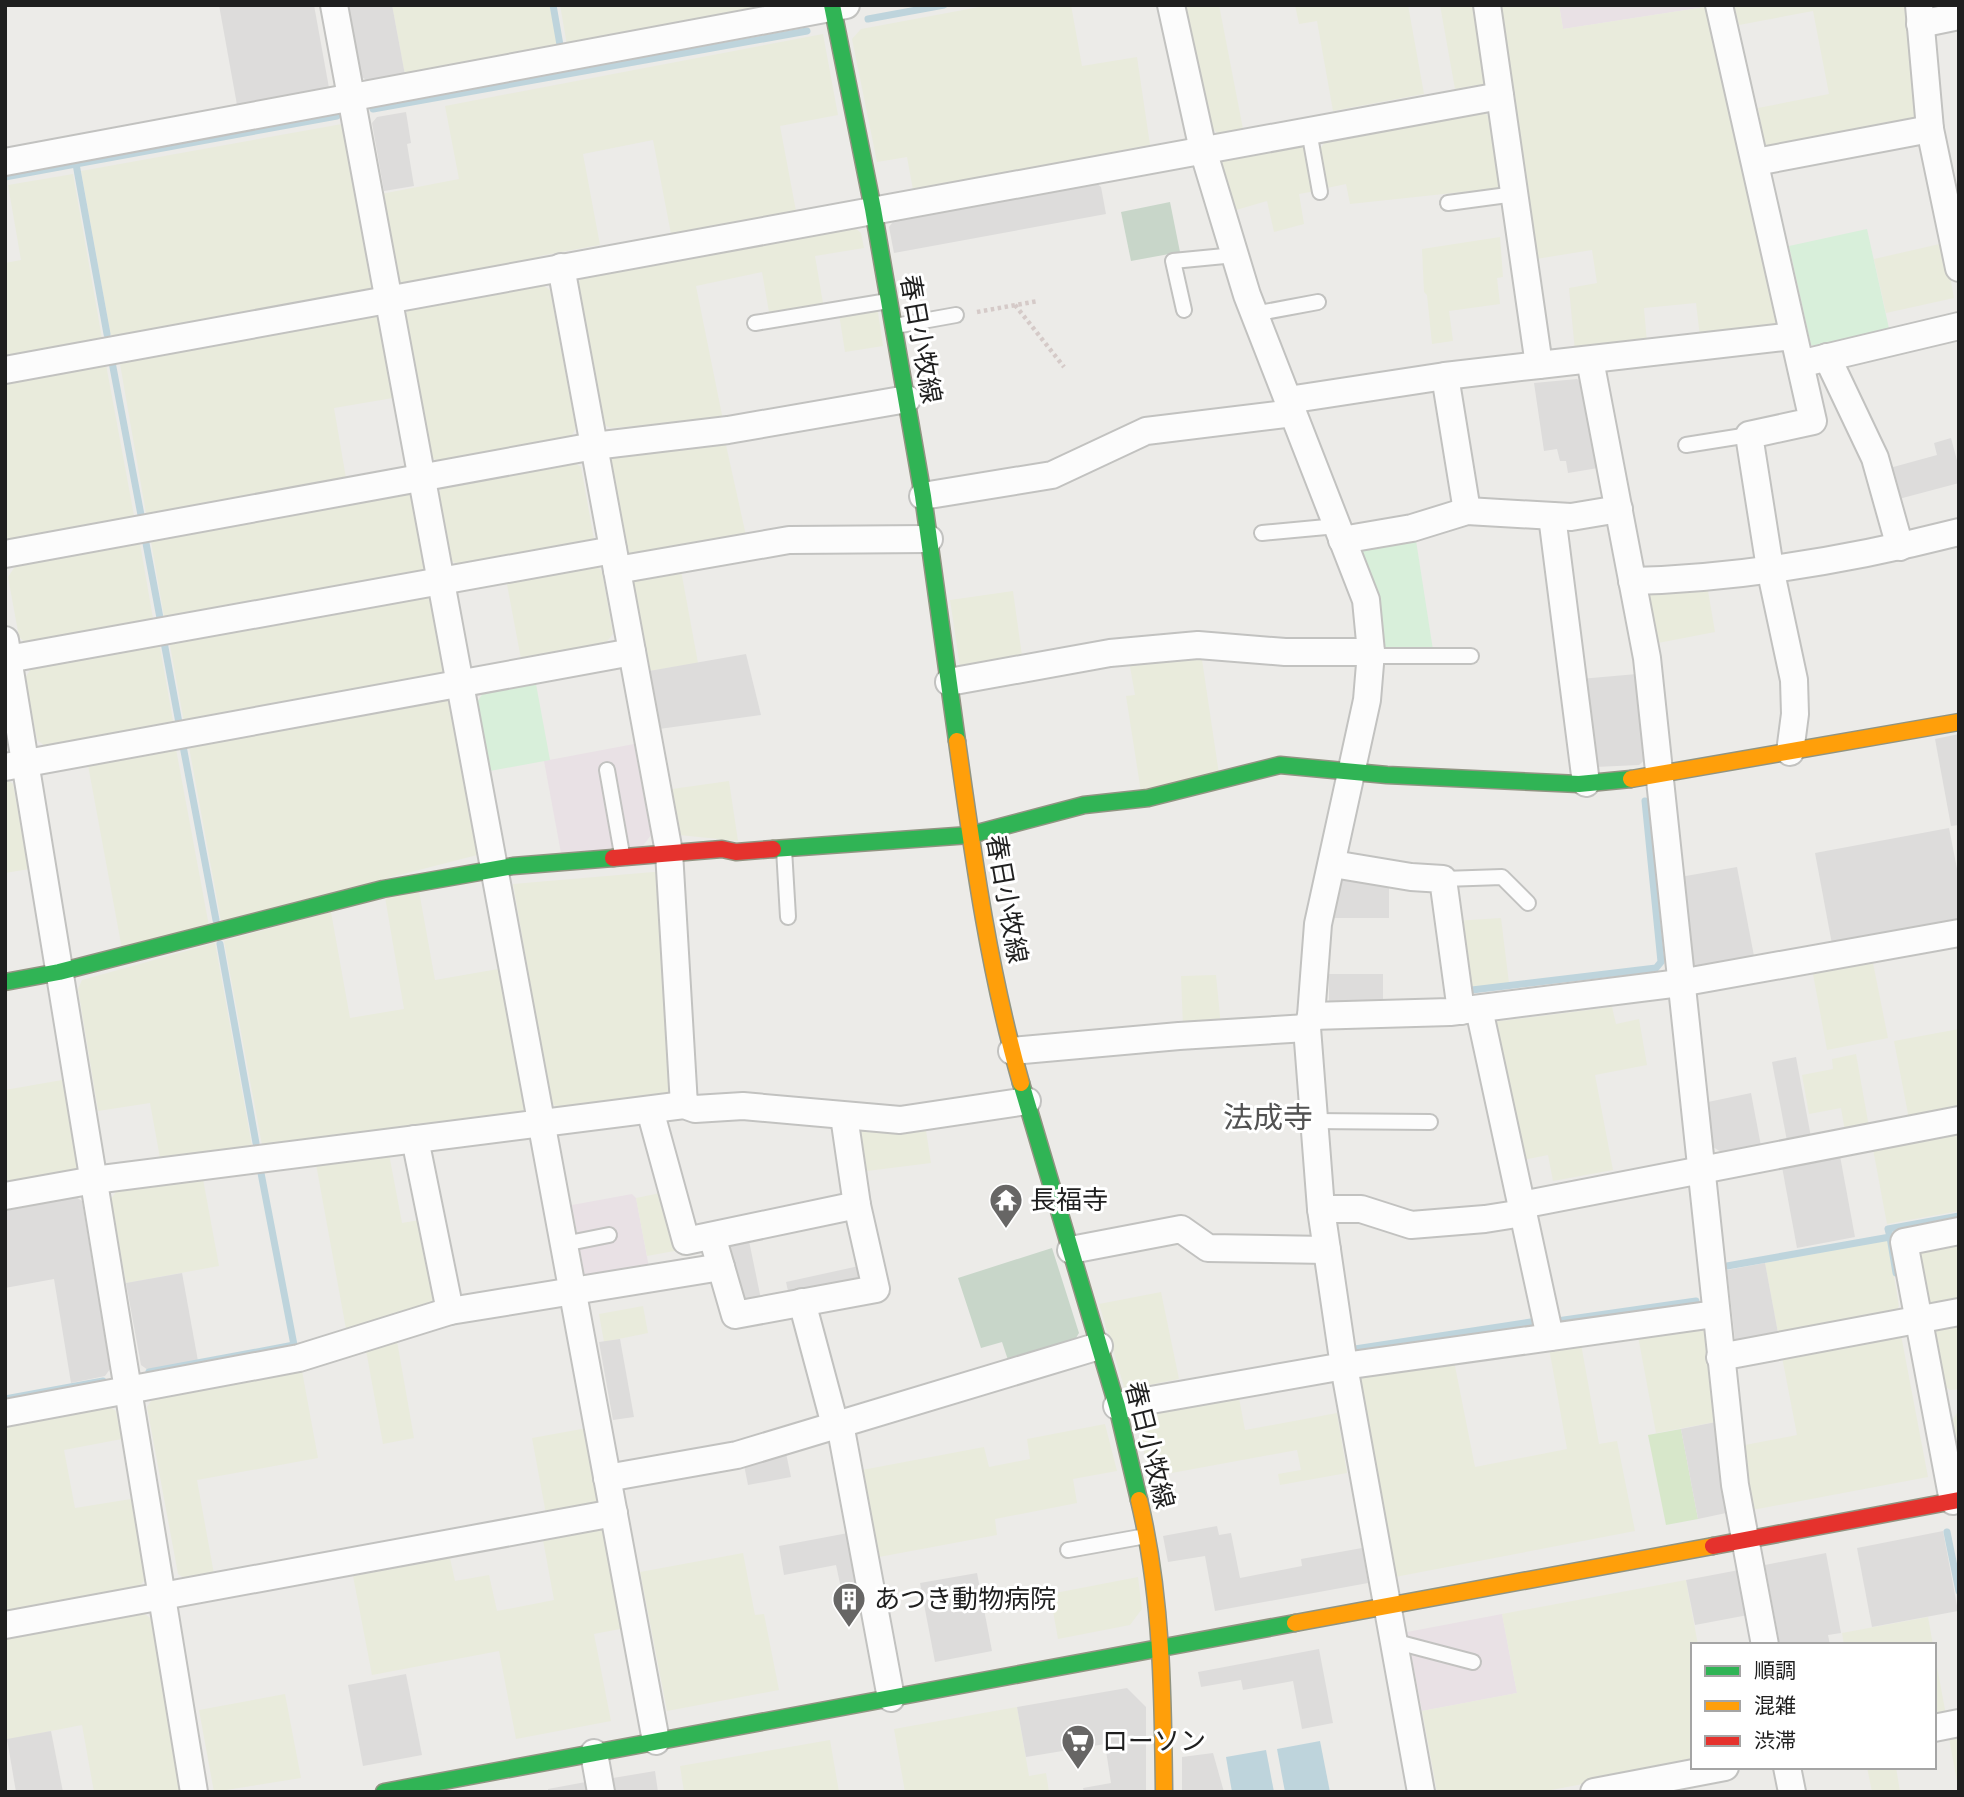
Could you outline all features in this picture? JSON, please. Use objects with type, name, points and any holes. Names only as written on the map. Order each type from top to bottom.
[{"type":"street","points":[[334,5],[656,1741]]},
{"type":"street","points":[[1171,5],[1203,150],[1234,255],[1254,314],[1366,600],[1371,654],[1367,700],[1318,924],[1309,1022],[1312,1121],[1321,1209],[1344,1366],[1422,1792]]},
{"type":"street","points":[[1487,5],[1539,365]]},
{"type":"street","points":[[1719,5],[1813,421],[1748,435],[1770,568],[1794,680],[1795,714],[1790,752]]},
{"type":"street","points":[[5,163],[837,6]]},
{"type":"street","name":"春日小牧線","points":[[837,6],[907,398],[970,835],[1005,1027],[1117,1406],[1146,1536],[1163,1702],[1164,1792]]},
{"type":"street","points":[[1959,16],[1919,14],[1930,130],[1948,160],[1959,268]]},
{"type":"street","points":[[5,370],[1500,96]]},
{"type":"street","points":[[1756,162],[1930,130]]},
{"type":"street","points":[[561,267],[669,852],[684,1105]]},
{"type":"street","points":[[1800,364],[1959,326]]},
{"type":"street","points":[[923,496],[1052,475],[1146,431],[1291,407],[1445,376],[1793,336]]},
{"type":"street","points":[[1827,357],[1875,458],[1900,547]]},
{"type":"street","points":[[1590,360],[1647,658],[1735,1485],[1765,1643]]},
{"type":"street","points":[[1445,376],[1468,511]]},
{"type":"street","points":[[5,554],[594,446],[728,430],[907,398]]},
{"type":"street","points":[[1339,533],[1412,528],[1468,511],[1571,517],[1619,509]]},
{"type":"street","points":[[1552,516],[1586,783]]},
{"type":"street","points":[[1632,580],[1700,579],[1900,547],[1959,532]]},
{"type":"street","points":[[194,1792],[59,972],[16,765],[7,650],[442,580],[789,540],[929,539]]},
{"type":"street","points":[[949,682],[1110,653],[1198,645],[1285,652],[1371,654]]},
{"type":"street","points":[[16,765],[632,652]]},
{"type":"street","points":[[5,982],[59,972],[383,889],[496,869],[669,852],[784,849],[970,835],[1084,804],[1148,798],[1280,765],[1520,782],[1586,783],[1660,776],[1959,722]]},
{"type":"street","points":[[1333,863],[1411,877],[1443,879],[1470,1010],[1522,1209],[1550,1337]]},
{"type":"street","points":[[1012,1051],[1309,1022],[1470,1010],[1680,983],[1959,933]]},
{"type":"street","points":[[5,1196],[94,1180],[684,1105],[695,1109],[743,1106],[901,1120],[1027,1101]]},
{"type":"street","points":[[650,1110],[685,1241],[858,1205]]},
{"type":"street","points":[[712,1236],[735,1315],[876,1289],[858,1205],[844,1116]]},
{"type":"street","points":[[1321,1209],[1361,1209],[1411,1225],[1485,1219],[1702,1170],[1959,1119]]},
{"type":"street","points":[[415,1139],[450,1311]]},
{"type":"street","points":[[1071,1251],[1181,1229],[1208,1248],[1327,1250]]},
{"type":"street","points":[[384,1792],[1956,1500],[1947,1402],[1919,1319],[1904,1242],[1959,1231]]},
{"type":"street","points":[[5,1413],[299,1358],[450,1311],[722,1267]]},
{"type":"street","points":[[802,1302],[837,1424],[891,1698]]},
{"type":"street","points":[[1720,1357],[1959,1312]]},
{"type":"street","points":[[1117,1406],[1344,1366],[1715,1314]]},
{"type":"street","points":[[607,1478],[737,1455],[1099,1346]]},
{"type":"street","points":[[5,1625],[614,1513]]},
{"type":"street","points":[[1936,1728],[1959,1723]]},
{"type":"street","points":[[594,1753],[601,1792]]},
{"type":"street","points":[[1594,1792],[1715,1769]]},
{"type":"street","points":[[1787,1769],[1792,1792]]},
{"type":"lane","points":[[1309,131],[1320,192]]},
{"type":"lane","points":[[1448,202],[1515,194]]},
{"type":"lane","points":[[1184,310],[1173,261],[1234,255]]},
{"type":"lane","points":[[755,323],[889,300]]},
{"type":"lane","points":[[1254,314],[1318,302]]},
{"type":"lane","points":[[894,326],[956,315]]},
{"type":"lane","points":[[1686,445],[1748,435]]},
{"type":"lane","points":[[1262,533],[1339,533]]},
{"type":"lane","points":[[1371,654],[1471,656]]},
{"type":"lane","points":[[607,770],[622,856]]},
{"type":"lane","points":[[784,849],[788,917]]},
{"type":"lane","points":[[1443,879],[1502,877],[1528,903]]},
{"type":"lane","points":[[1312,1121],[1430,1122]]},
{"type":"lane","points":[[564,1244],[609,1236]]},
{"type":"lane","points":[[1068,1550],[1146,1536]]},
{"type":"lane","points":[[1393,1641],[1472,1662]]},
{"type":"path","points":[[977,312],[1038,301]]},
{"type":"path","points":[[1015,305],[1064,367]]},
{"type":"shaded area","points":[[219,5],[314,5],[329,88],[237,105]]},
{"type":"shaded area","points":[[347,5],[392,5],[405,75],[368,81],[360,76]]},
{"type":"shaded area","points":[[392,5],[550,5],[558,47],[405,75]]},
{"type":"shaded area","points":[[560,5],[781,5],[567,45]]},
{"type":"shaded area","points":[[990,5],[1071,5],[1082,66],[1137,57],[1150,145],[913,190],[907,157],[877,162],[852,39],[861,29]]},
{"type":"shaded area","points":[[1184,5],[1219,5],[1243,129],[1217,133],[1212,128]]},
{"type":"shaded area","points":[[1295,5],[1408,5],[1424,94],[1333,111],[1317,21],[1299,24]]},
{"type":"shaded area","points":[[1440,5],[1478,5],[1489,78],[1484,84],[1455,89]]},
{"type":"shaded area","points":[[1497,5],[1559,5],[1563,29],[1705,7],[1779,323],[1775,329],[1700,337],[1696,303],[1644,308],[1647,343],[1575,351],[1569,288],[1597,283],[1592,250],[1536,259]]},
{"type":"shaded area","points":[[1559,5],[1705,5],[1705,7],[1563,29]]},
{"type":"shaded area","points":[[1734,5],[1908,5],[1918,118],[1913,125],[1775,150],[1765,144],[1758,108],[1829,94],[1813,11],[1739,25]]},
{"type":"shaded area","points":[[823,34],[838,115],[780,126],[796,211],[671,234],[653,140],[583,154],[600,245],[540,256],[541,260],[407,285],[397,281],[381,194],[459,179],[445,106]]},
{"type":"shaded area","points":[[406,112],[411,143],[407,144],[414,186],[384,191],[372,123],[377,117]]},
{"type":"shaded area","points":[[1484,113],[1492,118],[1503,185],[1500,188],[1350,204],[1346,184],[1327,188],[1320,149],[1327,139]]},
{"type":"shaded area","points":[[342,124],[346,128],[375,285],[365,297],[112,342],[81,171]]},
{"type":"shaded area","points":[[1302,144],[1308,149],[1316,191],[1299,194],[1304,224],[1274,232],[1267,201],[1236,210],[1222,163],[1226,157]]},
{"type":"shaded area","points":[[73,174],[103,344],[5,361],[5,263],[21,260],[8,185]]},
{"type":"shaded area","points":[[1095,182],[1101,187],[1106,214],[894,253],[889,227],[895,219]]},
{"type":"shaded area","points":[[854,227],[861,233],[864,248],[815,256],[823,303],[769,312],[762,272],[696,286],[723,420],[610,428],[603,424],[577,285],[581,278]]},
{"type":"shaded area","points":[[1500,237],[1503,277],[1497,278],[1500,304],[1449,311],[1453,341],[1432,344],[1427,295],[1424,292],[1422,249]]},
{"type":"shaded area","points":[[1944,243],[1954,298],[1886,313],[1874,259]]},
{"type":"shaded area","points":[[537,281],[550,290],[576,428],[567,444],[444,466],[431,457],[405,315],[413,303]]},
{"type":"shaded area","points":[[870,309],[878,312],[883,346],[845,352],[839,314]]},
{"type":"shaded area","points":[[373,314],[379,318],[393,398],[334,408],[347,484],[147,519],[119,358]]},
{"type":"shaded area","points":[[105,359],[135,521],[10,541],[5,537],[5,378]]},
{"type":"shaded area","points":[[1577,379],[1583,384],[1598,468],[1568,473],[1566,461],[1560,461],[1557,449],[1544,451],[1534,383]]},
{"type":"shaded area","points":[[724,436],[747,540],[627,555],[610,463],[614,456]]},
{"type":"shaded area","points":[[1951,438],[1959,468],[1959,483],[1895,500],[1886,469],[1937,455],[1934,443]]},
{"type":"shaded area","points":[[569,459],[581,467],[594,539],[589,546],[464,569],[452,561],[439,492],[448,481]]},
{"type":"shaded area","points":[[406,490],[415,496],[428,569],[423,575],[165,622],[150,536]]},
{"type":"shaded area","points":[[139,538],[154,624],[26,643],[19,637],[8,577],[16,565]]},
{"type":"shaded area","points":[[593,563],[602,571],[613,634],[605,644],[521,659],[506,579]]},
{"type":"shaded area","points":[[680,565],[698,663],[649,671],[632,581]]},
{"type":"shaded area","points":[[1707,585],[1715,632],[1658,643],[1645,591]]},
{"type":"shaded area","points":[[1013,591],[1023,663],[960,667],[950,600]]},
{"type":"shaded area","points":[[426,593],[432,597],[445,669],[440,675],[184,722],[169,640]]},
{"type":"shaded area","points":[[159,642],[174,726],[45,746],[37,740],[25,678],[31,669],[50,665],[50,662]]},
{"type":"shaded area","points":[[1201,653],[1219,774],[1141,792],[1126,696],[1135,695],[1128,655]]},
{"type":"shaded area","points":[[746,654],[761,715],[659,729],[649,671]]},
{"type":"shaded area","points":[[1637,674],[1648,757],[1639,765],[1595,767],[1580,679]]},
{"type":"shaded area","points":[[452,698],[481,854],[221,921],[189,747]]},
{"type":"shaded area","points":[[1959,734],[1959,825],[1951,826],[1935,739]]},
{"type":"shaded area","points":[[634,744],[651,835],[642,847],[561,853],[544,761]]},
{"type":"shaded area","points":[[176,749],[209,926],[122,949],[88,765]]},
{"type":"shaded area","points":[[729,781],[738,841],[679,835],[672,789]]},
{"type":"shaded area","points":[[5,782],[13,784],[29,869],[5,873]]},
{"type":"shaded area","points":[[1949,828],[1959,879],[1959,920],[1832,944],[1815,853]]},
{"type":"shaded area","points":[[1737,867],[1754,956],[1697,967],[1692,963],[1680,877]]},
{"type":"shaded area","points":[[665,871],[675,1088],[670,1095],[561,1109],[551,1103],[513,884]]},
{"type":"shaded area","points":[[1338,878],[1389,879],[1389,918],[1329,918]]},
{"type":"shaded area","points":[[419,891],[435,980],[504,968],[528,1104],[521,1113],[262,1145],[224,941],[331,912],[350,1018],[404,1009],[385,897]]},
{"type":"shaded area","points":[[1501,918],[1509,983],[1467,988],[1454,921]]},
{"type":"shaded area","points":[[215,943],[252,1146],[160,1158],[150,1103],[98,1111],[78,989],[82,980]]},
{"type":"shaded area","points":[[1873,963],[1888,1038],[1827,1050],[1813,974]]},
{"type":"shaded area","points":[[1329,974],[1383,974],[1383,1006],[1329,1006]]},
{"type":"shaded area","points":[[1216,975],[1221,1026],[1183,1027],[1181,976]]},
{"type":"shaded area","points":[[1612,1007],[1616,1024],[1639,1019],[1647,1065],[1595,1075],[1613,1170],[1553,1181],[1548,1155],[1517,1161],[1493,1022]]},
{"type":"shaded area","points":[[1959,1029],[1959,1109],[1909,1119],[1894,1041]]},
{"type":"shaded area","points":[[1856,1054],[1869,1127],[1845,1131],[1841,1108],[1809,1114],[1802,1075],[1833,1069],[1832,1059]]},
{"type":"shaded area","points":[[1796,1057],[1811,1137],[1787,1141],[1772,1062]]},
{"type":"shaded area","points":[[62,1080],[79,1169],[5,1183],[5,1090]]},
{"type":"shaded area","points":[[1751,1093],[1761,1146],[1723,1153],[1713,1147],[1708,1102]]},
{"type":"shaded area","points":[[859,1124],[925,1124],[931,1163],[859,1172]]},
{"type":"shaded area","points":[[1959,1132],[1959,1211],[1887,1224],[1873,1149]]},
{"type":"shaded area","points":[[389,1154],[402,1223],[426,1219],[438,1305],[346,1329],[316,1164]]},
{"type":"shaded area","points":[[1840,1156],[1855,1237],[1797,1248],[1782,1167]]},
{"type":"shaded area","points":[[203,1179],[219,1266],[126,1283],[111,1199],[118,1189]]},
{"type":"shaded area","points":[[665,1192],[680,1250],[647,1256],[636,1198]]},
{"type":"shaded area","points":[[632,1194],[636,1198],[650,1273],[585,1277],[572,1205]]},
{"type":"shaded area","points":[[76,1197],[82,1201],[110,1369],[105,1376],[71,1383],[54,1279],[5,1288],[5,1211]]},
{"type":"shaded area","points":[[848,1219],[749,1241],[762,1304],[744,1308],[723,1239]]},
{"type":"shaded area","points":[[1959,1237],[1959,1303],[1932,1308],[1922,1302],[1914,1256],[1920,1244]]},
{"type":"shaded area","points":[[1888,1240],[1899,1306],[1896,1311],[1778,1333],[1765,1263]]},
{"type":"shaded area","points":[[1765,1263],[1778,1333],[1735,1340],[1727,1270]]},
{"type":"shaded area","points":[[859,1266],[868,1278],[790,1300],[786,1282]]},
{"type":"shaded area","points":[[182,1273],[198,1361],[148,1370],[141,1365],[126,1283]]},
{"type":"shaded area","points":[[1161,1292],[1179,1379],[1125,1390],[1099,1304]]},
{"type":"shaded area","points":[[643,1306],[648,1333],[604,1342],[599,1314]]},
{"type":"shaded area","points":[[1959,1321],[1959,1389],[1950,1390],[1939,1383],[1931,1337],[1939,1325]]},
{"type":"shaded area","points":[[1700,1327],[1705,1330],[1716,1422],[1656,1433],[1638,1336]]},
{"type":"shaded area","points":[[1901,1335],[1928,1477],[1752,1510],[1745,1445],[1797,1435],[1782,1357]]},
{"type":"shaded area","points":[[620,1339],[634,1417],[613,1420],[599,1342]]},
{"type":"shaded area","points":[[397,1341],[414,1438],[383,1444],[366,1350]]},
{"type":"shaded area","points":[[1581,1344],[1599,1444],[1617,1441],[1635,1531],[1395,1577],[1357,1382],[1363,1373],[1454,1361],[1475,1467],[1567,1449],[1549,1348]]},
{"type":"shaded area","points":[[302,1371],[318,1458],[197,1480],[214,1574],[186,1580],[178,1574],[147,1407],[153,1398]]},
{"type":"shaded area","points":[[1239,1398],[1245,1430],[1337,1413],[1347,1473],[1280,1485],[1278,1474],[1301,1470],[1297,1450],[1150,1477],[1138,1427],[1143,1416]]},
{"type":"shaded area","points":[[108,1406],[116,1411],[122,1439],[64,1450],[75,1508],[131,1499],[145,1580],[139,1586],[5,1611],[5,1425]]},
{"type":"shaded area","points":[[1959,1410],[1959,1462],[1951,1422]]},
{"type":"shaded area","points":[[1716,1422],[1726,1513],[1698,1519],[1681,1429]]},
{"type":"shaded area","points":[[1105,1424],[1117,1471],[1073,1479],[1077,1503],[995,1519],[997,1535],[879,1557],[862,1470],[984,1447],[989,1467],[1030,1459],[1027,1439]]},
{"type":"shaded area","points":[[587,1428],[600,1496],[593,1505],[546,1514],[532,1438]]},
{"type":"shaded area","points":[[786,1453],[791,1477],[748,1485],[744,1465]]},
{"type":"shaded area","points":[[1217,1526],[1219,1535],[1231,1533],[1240,1578],[1302,1566],[1301,1559],[1362,1548],[1368,1583],[1215,1611],[1205,1556],[1168,1562],[1163,1536]]},
{"type":"shaded area","points":[[606,1528],[625,1628],[594,1634],[611,1721],[516,1739],[499,1651],[372,1675],[353,1576],[450,1558],[455,1581],[489,1575],[497,1611],[554,1600],[543,1540]]},
{"type":"shaded area","points":[[1943,1531],[1958,1611],[1872,1627],[1857,1548]]},
{"type":"shaded area","points":[[848,1533],[859,1589],[842,1593],[836,1565],[784,1575],[779,1546]]},
{"type":"shaded area","points":[[743,1553],[755,1615],[764,1614],[779,1690],[667,1711],[640,1572]]},
{"type":"shaded area","points":[[1826,1553],[1841,1633],[1828,1635],[1830,1643],[1780,1643],[1765,1565]]},
{"type":"shaded area","points":[[1739,1570],[1748,1615],[1695,1625],[1686,1580]]},
{"type":"shaded area","points":[[977,1573],[992,1651],[935,1662],[920,1583]]},
{"type":"shaded area","points":[[1138,1577],[1142,1609],[1130,1625],[1058,1639],[1050,1594]]},
{"type":"shaded area","points":[[1686,1580],[1698,1643],[1691,1643],[1691,1763],[1541,1792],[1437,1792],[1422,1711],[1517,1693],[1502,1614]]},
{"type":"shaded area","points":[[143,1613],[152,1619],[180,1792],[94,1792],[82,1725],[5,1740],[5,1638]]},
{"type":"shaded area","points":[[1502,1614],[1517,1693],[1422,1711],[1407,1632]]},
{"type":"shaded area","points":[[1928,1617],[1933,1643],[1844,1643],[1842,1633]]},
{"type":"shaded area","points":[[1319,1649],[1333,1723],[1302,1729],[1293,1681],[1243,1690],[1241,1680],[1201,1687],[1198,1672]]},
{"type":"shaded area","points":[[1936,1662],[1946,1715],[1936,1717]]},
{"type":"shaded area","points":[[406,1674],[422,1755],[363,1766],[348,1685]]},
{"type":"shaded area","points":[[1127,1688],[1146,1707],[1146,1792],[1084,1792],[1083,1788],[1111,1783],[1105,1744],[1026,1757],[1017,1707]]},
{"type":"shaded area","points":[[285,1694],[301,1778],[214,1792],[199,1710]]},
{"type":"shaded area","points":[[1017,1707],[1029,1776],[1046,1773],[1049,1792],[905,1792],[894,1729]]},
{"type":"shaded area","points":[[51,1731],[63,1792],[16,1792],[7,1739]]},
{"type":"shaded area","points":[[1959,1736],[1959,1792],[1949,1738]]},
{"type":"shaded area","points":[[830,1740],[839,1792],[684,1792],[680,1766]]},
{"type":"shaded area","points":[[1213,1753],[1224,1792],[1182,1792],[1182,1757]]},
{"type":"shaded area","points":[[1867,1769],[1896,1769],[1900,1792],[1872,1792]]},
{"type":"shaded area","points":[[655,1771],[658,1792],[615,1792],[613,1778]]},
{"type":"shaded area","points":[[591,1781],[593,1792],[548,1792],[548,1789]]},
{"type":"green space","points":[[1170,202],[1180,252],[1131,261],[1121,212]]},
{"type":"green space","points":[[1867,229],[1890,333],[1823,348],[1811,345],[1789,246]]},
{"type":"green space","points":[[1415,534],[1433,650],[1386,652],[1379,645],[1358,544]]},
{"type":"green space","points":[[536,684],[550,760],[490,771],[477,702],[483,693]]},
{"type":"green space","points":[[1052,1248],[1079,1333],[1076,1338],[1008,1360],[1002,1342],[981,1348],[958,1278]]},
{"type":"green space","points":[[1681,1429],[1698,1519],[1666,1525],[1648,1435]]},
{"type":"water","points":[[1320,1741],[1330,1792],[1285,1792],[1277,1749]]},
{"type":"water","points":[[1266,1750],[1274,1792],[1232,1792],[1226,1757]]},
{"type":"waterway","points":[[553,5],[560,45]]},
{"type":"waterway","points":[[868,19],[944,5]]},
{"type":"waterway","points":[[373,109],[807,31]]},
{"type":"waterway","points":[[5,177],[337,116]]},
{"type":"waterway","points":[[76,164],[107,334]]},
{"type":"waterway","points":[[112,362],[141,515]]},
{"type":"waterway","points":[[145,538],[160,618]]},
{"type":"waterway","points":[[164,642],[179,723]]},
{"type":"waterway","points":[[183,746],[216,920]]},
{"type":"waterway","points":[[1472,990],[1656,968],[1661,962],[1645,801]]},
{"type":"waterway","points":[[220,944],[256,1143]]},
{"type":"waterway","points":[[149,1372],[294,1345],[261,1173]]},
{"type":"waterway","points":[[1727,1266],[1890,1237],[1888,1229],[1959,1216]]},
{"type":"waterway","points":[[1890,1237],[1896,1273]]},
{"type":"waterway","points":[[1557,1321],[1696,1301]]},
{"type":"waterway","points":[[1355,1349],[1537,1321],[1537,1318]]},
{"type":"waterway","points":[[5,1399],[103,1381]]},
{"type":"waterway","points":[[1947,1532],[1959,1591]]},
{"type":"traffic: fast","points":[[832,5],[873,209],[923,496],[957,741]]},
{"type":"traffic: fast","points":[[773,849],[970,835],[1084,805],[1148,798],[1280,765],[1387,775],[1579,784],[1631,779]]},
{"type":"traffic: fast","points":[[5,982],[59,972],[383,889],[513,866],[613,858]]},
{"type":"traffic: fast","points":[[1021,1083],[1117,1406],[1139,1500]]},
{"type":"traffic: fast","points":[[384,1792],[1295,1623]]},
{"type":"traffic: slow","points":[[1631,779],[1959,722]]},
{"type":"traffic: slow","points":[[957,741],[991,956],[1021,1083]]},
{"type":"traffic: slow","points":[[1139,1500],[1157,1609],[1162,1682],[1164,1792]]},
{"type":"traffic: slow","points":[[1295,1623],[1713,1546]]},
{"type":"traffic: jam","points":[[613,858],[722,849],[736,852],[773,849]]},
{"type":"traffic: jam","points":[[1713,1546],[1959,1500]]},
{"type":"place","name":"長福寺","points":[[1006,1230]]},
{"type":"place","name":"あつき動物病院","points":[[849,1629]]},
{"type":"place","name":"ローソン","points":[[1078,1771]]},
{"type":"district","name":"法成寺","points":[[1268,1118]]}]
